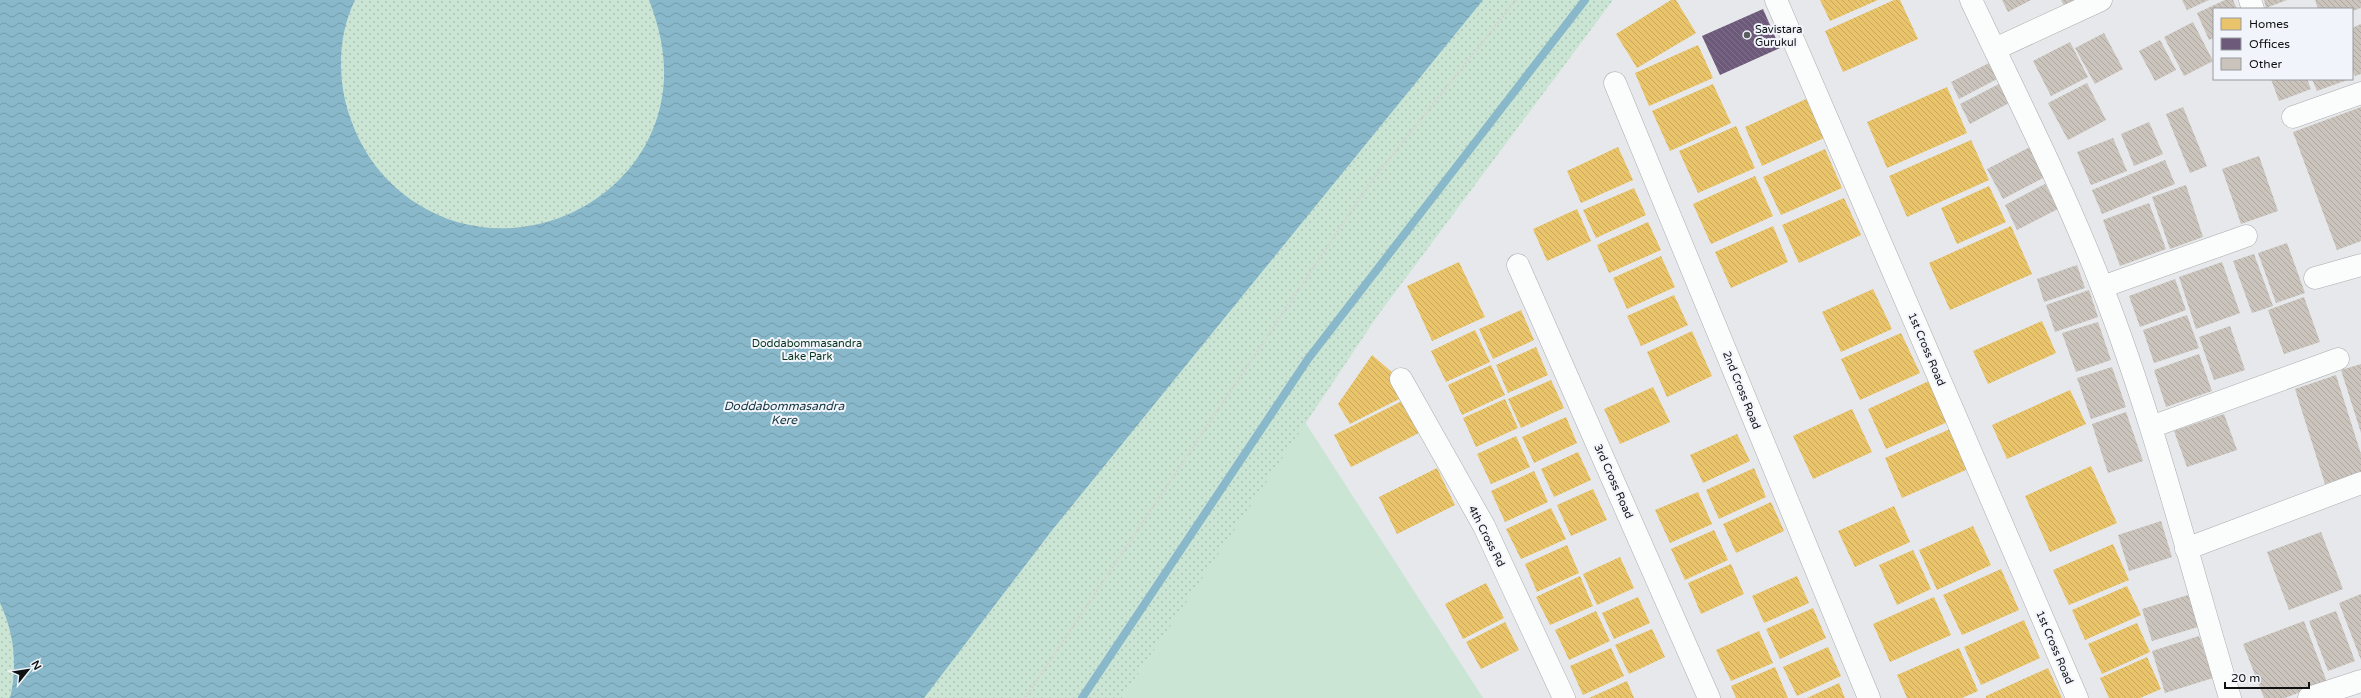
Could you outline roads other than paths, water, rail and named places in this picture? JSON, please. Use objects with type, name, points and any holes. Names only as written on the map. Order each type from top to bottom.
[{"type":"street","name":"1st Cross Road","points":[[1776,0],[2077,698]]},
{"type":"street","points":[[1972,0],[2049,165],[2102,287],[2151,427],[2230,698]]},
{"type":"street","points":[[1995,49],[2101,0]]},
{"type":"street","name":"2nd Cross Road","points":[[1614,83],[1869,698]]},
{"type":"street","points":[[2293,117],[2361,93]]},
{"type":"street","points":[[2102,287],[2246,236]]},
{"type":"street","name":"3rd Cross Road","points":[[1518,265],[1710,698]]},
{"type":"street","points":[[2315,278],[2361,265]]},
{"type":"street","points":[[2151,427],[2338,359]]},
{"type":"street","name":"4th Cross Rd","points":[[1401,379],[1484,526],[1564,698]]},
{"type":"street","points":[[2186,549],[2361,483]]},
{"type":"street","points":[[2309,698],[2361,681]]},
{"type":"water","name":"Doddabommasandra Kere","points":[[0,0],[355,0],[349,14],[342,44],[341,75],[346,106],[356,133],[369,156],[376,167],[394,186],[416,203],[455,221],[496,228],[537,224],[575,211],[609,189],[637,159],[656,122],[664,79],[661,39],[649,0],[1483,0],[1053,529],[924,698],[10,698],[14,674],[13,649],[9,626],[0,603]]},
{"type":"waterway","points":[[1082,698],[1308,359],[1585,0]]},
{"type":"place","name":"Savistara Gurukul","points":[[1747,35]]},
{"type":"park label","name":"Doddabommasandra Lake Park","points":[[807,349]]}]
